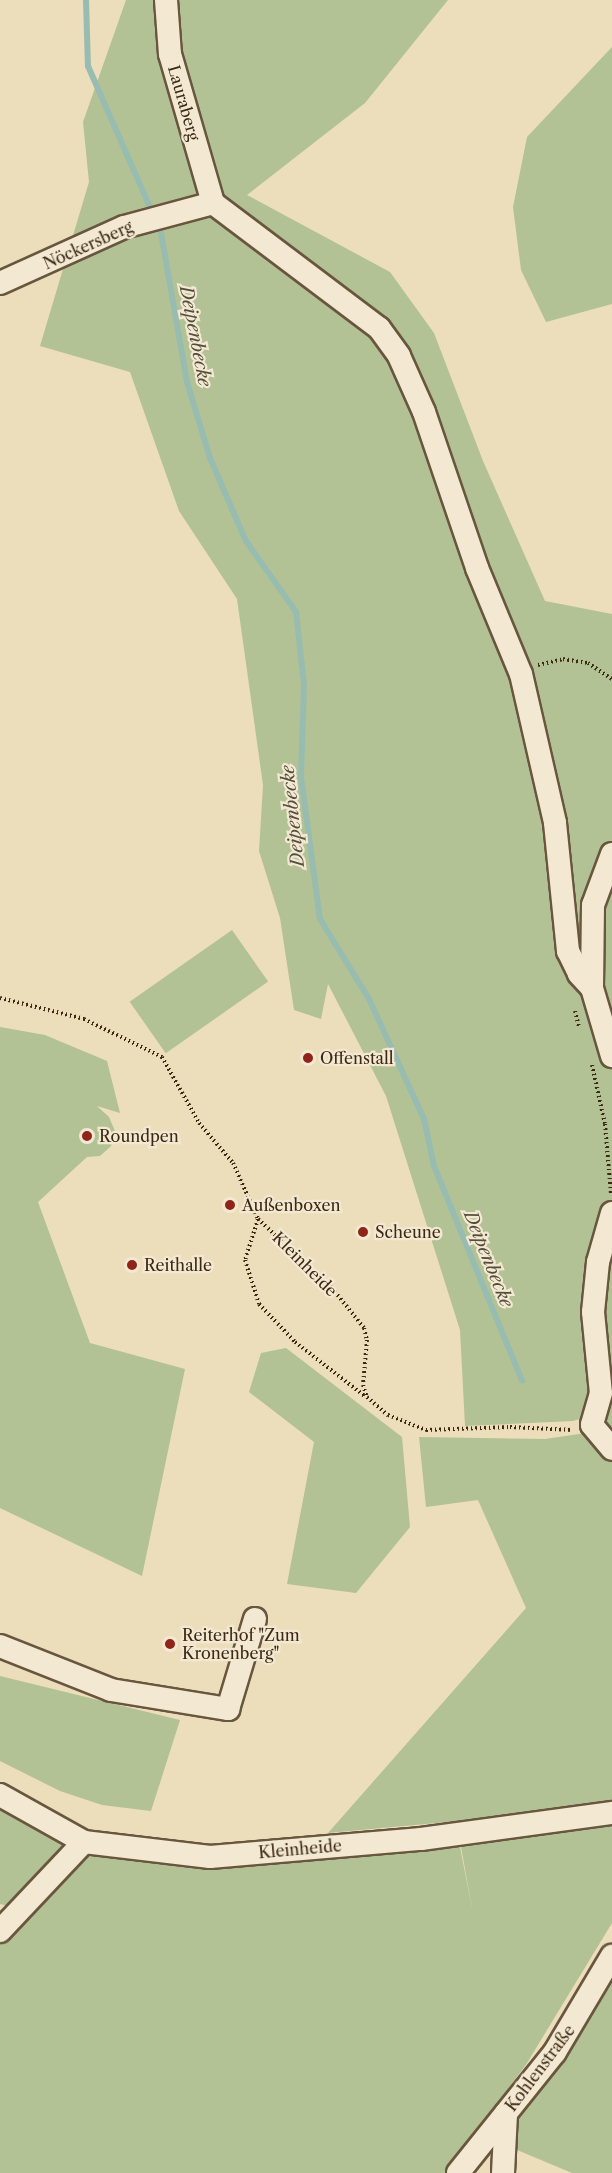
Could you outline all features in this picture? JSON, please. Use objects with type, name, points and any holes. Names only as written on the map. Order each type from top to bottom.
[{"type":"street","name":"Lauraberg","points":[[166,0],[170,54],[213,203]]},
{"type":"street","name":"Nöckersberg","points":[[0,283],[124,226],[213,203]]},
{"type":"street","points":[[213,203],[358,308],[379,328],[399,356],[424,412],[494,613],[521,674],[555,823],[563,924],[612,1056]]},
{"type":"street","points":[[585,981],[593,905],[612,854]]},
{"type":"street","points":[[612,1213],[598,1262],[593,1312],[601,1393],[592,1425],[612,1449]]},
{"type":"street","points":[[0,1646],[111,1690],[228,1709],[255,1619]]},
{"type":"street","name":"Kleinheide","points":[[0,1795],[84,1842],[210,1857],[432,1838],[612,1813]]},
{"type":"street","points":[[0,1930],[84,1842]]},
{"type":"street","name":"Kohlenstraße","points":[[458,2173],[555,2052],[612,1956]]},
{"type":"street","points":[[503,2173],[506,2113]]},
{"type":"path","points":[[521,674],[563,658],[588,663],[612,680]]},
{"type":"path","points":[[582,1035],[575,1002],[585,981]]},
{"type":"path","name":"Kleinheide","points":[[0,998],[84,1019],[162,1057],[199,1123],[232,1163],[258,1219],[332,1288],[364,1328],[367,1340],[363,1385],[367,1397]]},
{"type":"path","points":[[589,1053],[604,1115],[612,1197]]},
{"type":"path","points":[[258,1219],[245,1260],[259,1304],[295,1342],[405,1425],[426,1430],[510,1427],[572,1430],[592,1425]]},
{"type":"green space","points":[[126,0],[448,0],[365,103],[247,195],[390,272],[434,333],[483,461],[545,601],[612,614],[612,1437],[589,1416],[573,1421],[465,1426],[460,1330],[386,1096],[328,984],[321,1019],[294,1010],[280,918],[259,851],[263,785],[237,599],[179,511],[130,372],[40,346],[89,182],[83,122]]},
{"type":"green space","points":[[612,47],[612,304],[546,322],[521,270],[513,207],[527,137]]},
{"type":"green space","points":[[232,930],[268,982],[166,1053],[130,1002]]},
{"type":"green space","points":[[0,1027],[45,1035],[107,1061],[120,1113],[97,1106],[109,1117],[115,1131],[111,1146],[100,1156],[87,1157],[38,1202],[90,1343],[185,1369],[142,1576],[0,1508]]},
{"type":"green space","points":[[286,1348],[402,1437],[410,1527],[356,1593],[287,1584],[314,1442],[249,1392],[261,1353]]},
{"type":"green space","points":[[593,1432],[612,1454],[612,1801],[525,1815],[328,1833],[526,1608],[478,1500],[426,1507],[419,1437],[545,1439]]},
{"type":"green space","points":[[0,1676],[180,1720],[151,1811],[102,1805],[60,1791],[0,1761]]},
{"type":"green space","points":[[0,1807],[70,1844],[12,1907],[0,1904]]},
{"type":"green space","points":[[612,1822],[612,1923],[527,2063],[446,2173],[0,2173],[0,1935],[86,1848],[284,1859],[460,1847],[473,1913],[461,1847]]},
{"type":"green space","points":[[612,1972],[612,2173],[572,2173],[510,2147],[512,2123]]},
{"type":"waterway","name":"Deipenbecke","points":[[86,0],[88,66],[152,212]]},
{"type":"waterway","name":"Deipenbecke","points":[[161,233],[187,382],[210,458],[246,541],[296,612],[304,685],[301,777],[320,919],[369,999],[424,1119],[434,1166],[522,1381]]},
{"type":"place","name":"Offenstall","points":[[308,1058]]},
{"type":"place","name":"Roundpen","points":[[87,1136]]},
{"type":"place","name":"Außenboxen","points":[[230,1205]]},
{"type":"place","name":"Scheune","points":[[363,1232]]},
{"type":"place","name":"Reithalle","points":[[132,1265]]},
{"type":"place","name":"Reiterhof \"Zum Kronenberg\"","points":[[170,1644]]}]
